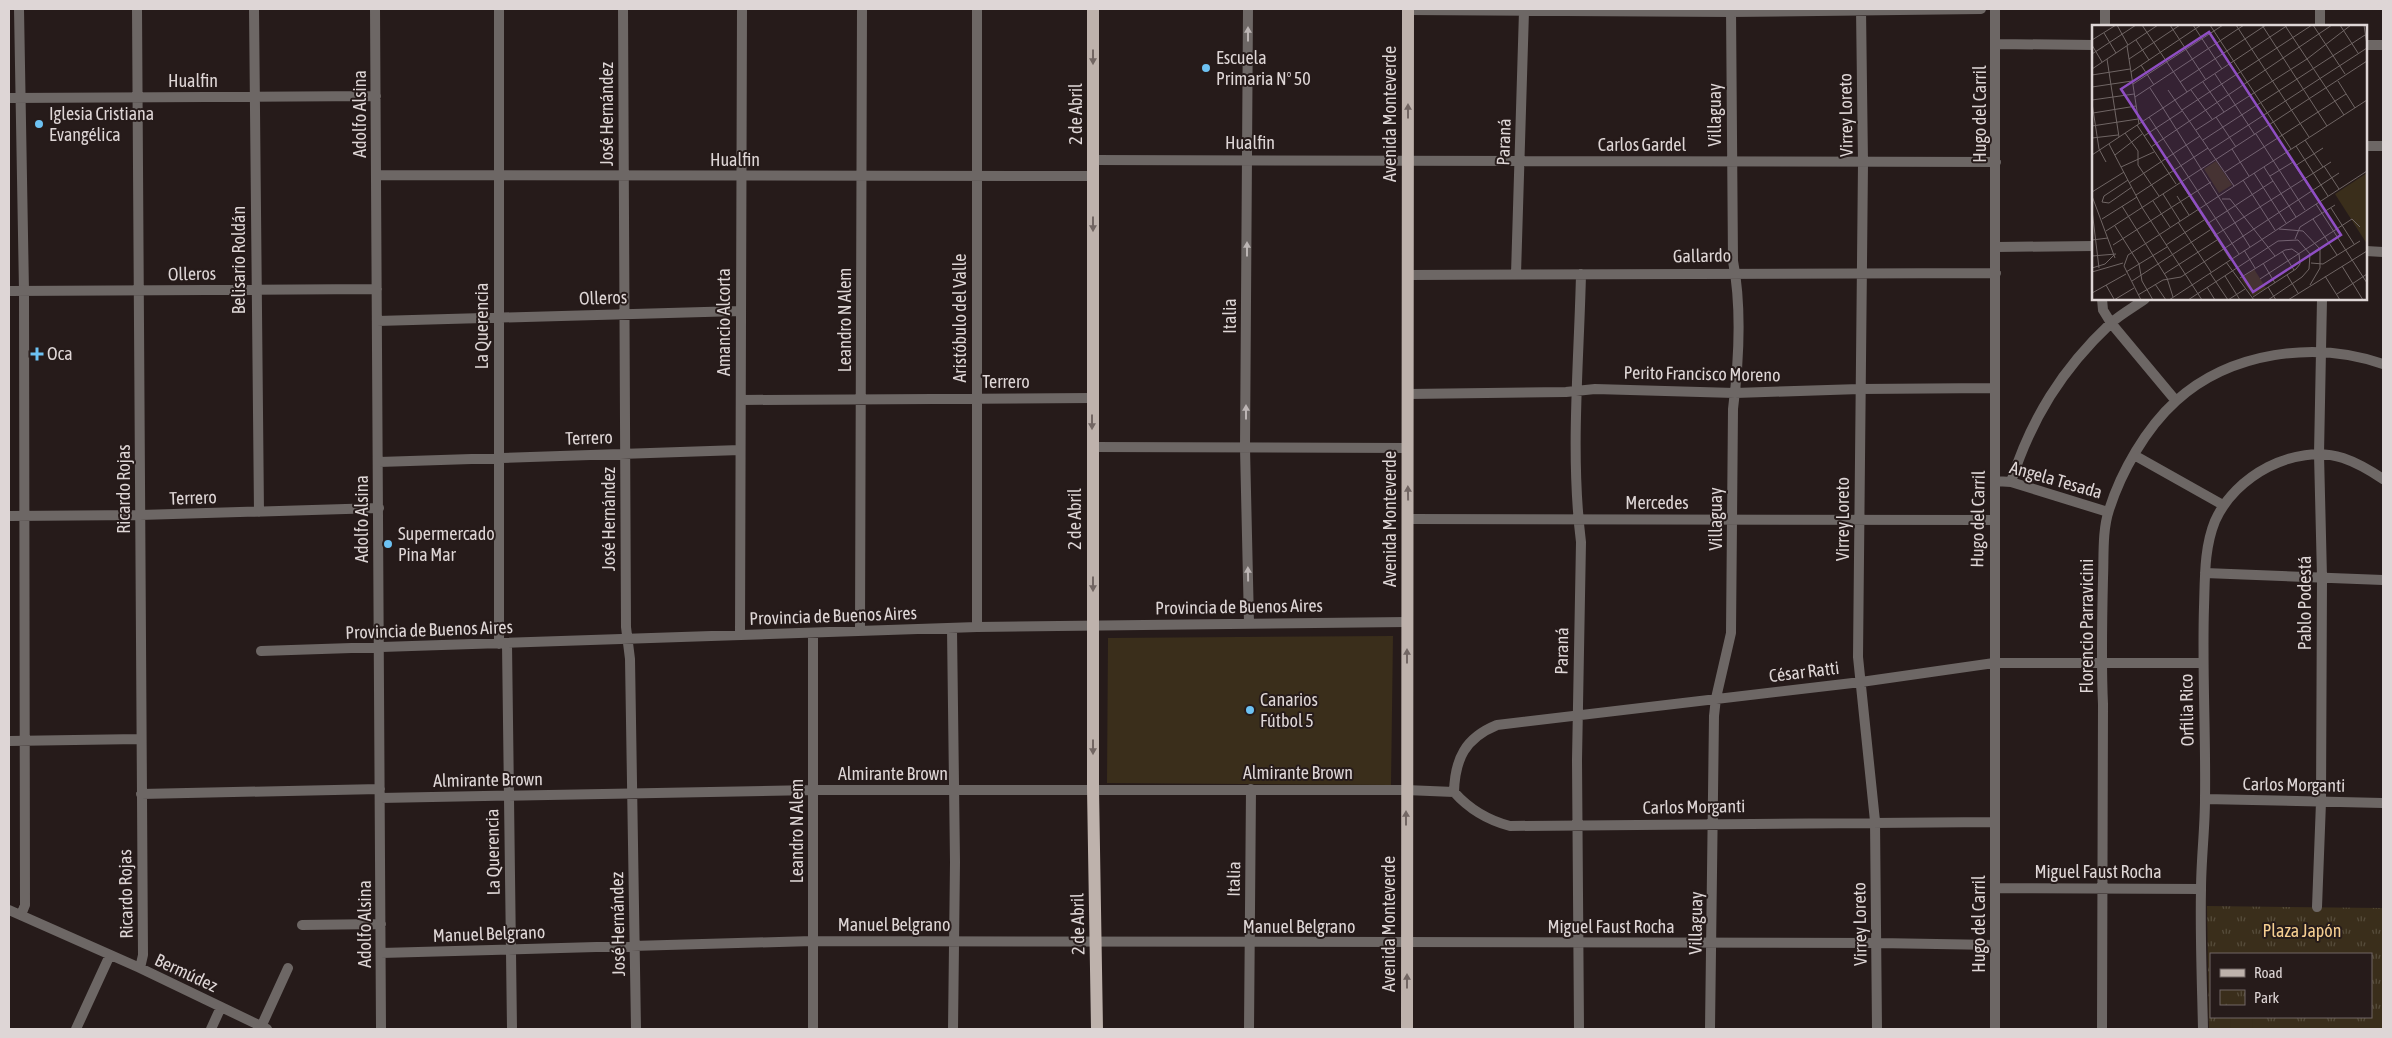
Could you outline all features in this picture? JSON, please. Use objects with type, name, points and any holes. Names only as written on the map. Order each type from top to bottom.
[{"type":"main road","name":"2 de Abril","points":[[1093,9],[1093,789],[1097,1029]]},
{"type":"main road","name":"Avenida Monteverde","points":[[1406,1029],[1409,275],[1408,9]]},
{"type":"street","points":[[20,9],[24,291],[25,904],[21,915]]},
{"type":"street","name":"Ricardo Rojas","points":[[137,9],[140,794],[143,955],[140,968]]},
{"type":"street","name":"Belisario Roldán","points":[[254,9],[255,289],[259,512]]},
{"type":"street","name":"Adolfo Alsina","points":[[375,9],[381,1029]]},
{"type":"street","name":"La Querencia","points":[[499,9],[499,458],[512,1029]]},
{"type":"street","name":"José Hernández","points":[[623,9],[627,640],[630,658],[636,1029]]},
{"type":"street","name":"Amancio Alcorta","points":[[740,635],[742,9]]},
{"type":"street","name":"Leandro N Alem","points":[[860,631],[862,9]]},
{"type":"street","name":"Aristóbulo del Valle","points":[[976,628],[977,9]]},
{"type":"street","name":"Italia","points":[[1248,9],[1245,448],[1249,623]]},
{"type":"street","points":[[1408,9],[1731,11],[1981,9]]},
{"type":"street","name":"Hugo del Carril","points":[[1995,9],[1997,44],[1994,520],[1995,1029]]},
{"type":"street","points":[[2105,9],[2105,25]]},
{"type":"street","points":[[2320,9],[2320,25]]},
{"type":"street","name":"Virrey Loreto","points":[[1861,10],[1863,163],[1858,657],[1875,822],[1878,943],[1877,1029]]},
{"type":"street","name":"Paraná","points":[[1516,274],[1524,11]]},
{"type":"street","name":"Villaguay","points":[[1710,1029],[1716,698],[1731,633],[1733,408],[1737,380],[1731,11]]},
{"type":"street","points":[[1997,44],[2092,45]]},
{"type":"street","points":[[2367,45],[2383,45]]},
{"type":"street","name":"Hualfin","points":[[9,98],[376,96]]},
{"type":"street","points":[[2367,146],[2383,146]]},
{"type":"street","name":"Hualfin","points":[[1093,160],[1408,160]]},
{"type":"street","name":"Carlos Gardel","points":[[1408,160],[1520,162],[1996,162]]},
{"type":"street","name":"Hualfin","points":[[377,175],[1094,176]]},
{"type":"street","points":[[1997,247],[2092,246]]},
{"type":"street","points":[[2367,251],[2383,252]]},
{"type":"street","name":"Gallardo","points":[[1409,275],[1996,272]]},
{"type":"street","name":"Paraná","points":[[1578,1029],[1577,714],[1581,542],[1577,519],[1576,404],[1581,274]]},
{"type":"street","name":"Olleros","points":[[9,291],[377,289]]},
{"type":"street","points":[[2102,300],[2103,310],[2111,323],[2176,401]]},
{"type":"street","points":[[2011,482],[2023,444],[2058,384],[2111,323],[2144,300]]},
{"type":"street","name":"Pablo Podestá","points":[[2317,907],[2321,802],[2322,577],[2320,454],[2322,300]]},
{"type":"street","name":"Olleros","points":[[378,321],[740,311]]},
{"type":"street","name":"Florencio Parravicini","points":[[2102,1029],[2103,704],[2101,662],[2104,553],[2108,512],[2120,482],[2134,455],[2155,424],[2176,401],[2201,383],[2251,361],[2282,354],[2322,352],[2383,364]]},
{"type":"street","name":"Perito Francisco Moreno","points":[[1408,394],[1566,392],[1594,389],[1735,393],[1860,388],[1995,388]]},
{"type":"street","name":"Terrero","points":[[741,400],[1092,398]]},
{"type":"street","points":[[1092,447],[1407,448]]},
{"type":"street","name":"Terrero","points":[[379,462],[740,450]]},
{"type":"street","name":"Orfilia Rico","points":[[2203,1029],[2201,889],[2205,799],[2203,663],[2208,547],[2215,523],[2223,505],[2244,483],[2291,457],[2320,454],[2343,458],[2383,479]]},
{"type":"street","points":[[2134,455],[2223,505]]},
{"type":"street","name":"Angela Tesada","points":[[1995,481],[2011,482],[2108,512]]},
{"type":"street","name":"Terrero","points":[[9,516],[140,515],[379,508]]},
{"type":"street","name":"Mercedes","points":[[1408,520],[1994,520]]},
{"type":"street","points":[[2206,573],[2383,580]]},
{"type":"street","name":"Provincia de Buenos Aires","points":[[261,651],[1093,625],[1407,622]]},
{"type":"street","points":[[952,629],[954,790],[953,1029]]},
{"type":"street","name":"Leandro N Alem","points":[[813,633],[813,1029]]},
{"type":"street","name":"César Ratti","points":[[1454,792],[1454,772],[1461,754],[1472,739],[1483,730],[1497,725],[1577,714],[1861,682],[1994,663],[2203,663]]},
{"type":"street","points":[[9,741],[140,739]]},
{"type":"street","name":"Italia","points":[[1249,1029],[1251,789]]},
{"type":"street","name":"Almirante Brown","points":[[140,794],[380,793],[508,796],[813,790],[1406,790]]},
{"type":"street","points":[[1406,790],[1454,792]]},
{"type":"street","name":"Carlos Morganti","points":[[1454,792],[1478,814],[1494,822],[1510,826],[1995,822]]},
{"type":"street","name":"Carlos Morganti","points":[[2205,799],[2383,803]]},
{"type":"street","name":"Miguel Faust Rocha","points":[[1996,888],[2101,887],[2201,889]]},
{"type":"street","name":"Bermúdez","points":[[9,910],[140,968],[264,1028]]},
{"type":"street","points":[[302,925],[381,924]]},
{"type":"street","name":"Manuel Belgrano","points":[[381,953],[812,941],[1407,944]]},
{"type":"street","name":"Miguel Faust Rocha","points":[[1407,944],[1878,943],[1995,945]]},
{"type":"street","points":[[76,1029],[110,955]]},
{"type":"street","points":[[264,1028],[288,968]]},
{"type":"street","points":[[211,1029],[221,1007]]},
{"type":"green space","name":"Canarios Fútbol 5","points":[[1393,636],[1391,785],[1107,783],[1108,638]]},
{"type":"green space","name":"Plaza Japón","points":[[2207,906],[2383,908],[2383,1029],[2209,1029]]},
{"type":"green space","points":[[2231,1018],[2253,1018],[2252,1029],[2230,1029]]},
{"type":"place","name":"Escuela Primaria Nº 50","points":[[1206,68]]},
{"type":"place","name":"Iglesia Cristiana Evangélica","points":[[39,124]]},
{"type":"place","name":"Oca","points":[[37,354]]},
{"type":"place","name":"Supermercado Pina Mar","points":[[388,544]]},
{"type":"place","name":"Canarios Fútbol 5","points":[[1250,710]]}]
